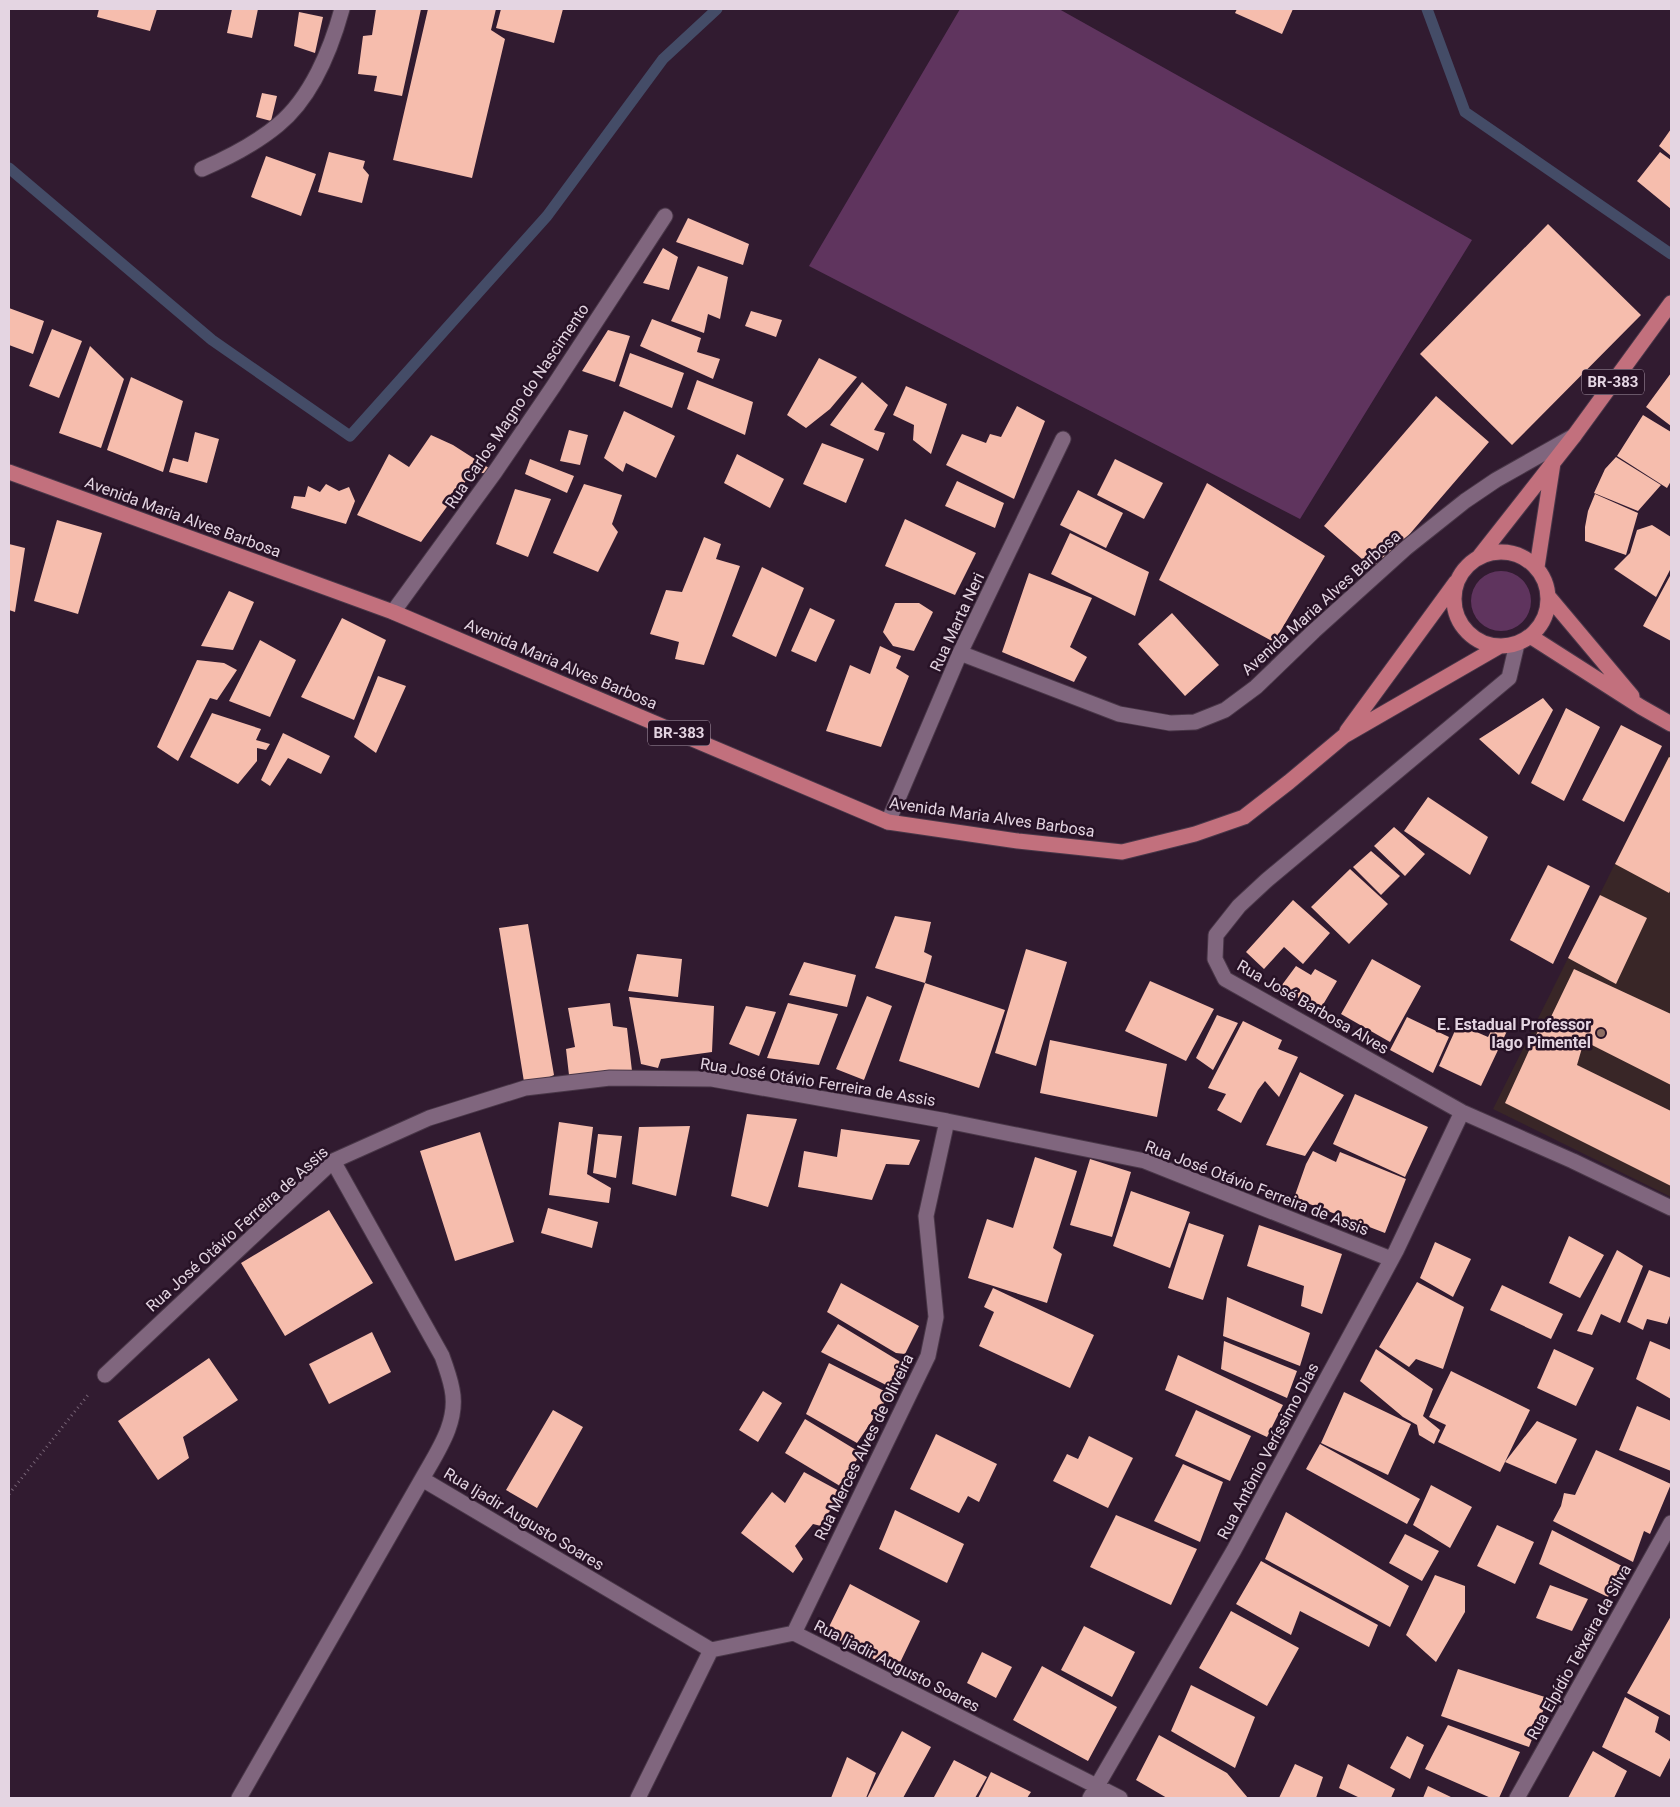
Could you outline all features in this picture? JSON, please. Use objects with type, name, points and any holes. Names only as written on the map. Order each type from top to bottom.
[{"type":"highway","name":"Avenida Maria Alves Barbosa","points":[[1479,557],[1574,436],[1671,303]]},
{"type":"highway","name":"Avenida Maria Alves Barbosa","points":[[1537,567],[1554,461]]},
{"type":"highway","name":"Avenida Maria Alves Barbosa","points":[[9,472],[393,612],[888,822],[1018,841],[1122,852],[1195,834],[1244,817],[1344,736],[1500,646]]},
{"type":"highway","points":[[1479,557],[1493,552],[1509,552],[1524,558],[1537,567]]},
{"type":"highway","name":"BR-383","points":[[1479,557],[1460,576],[1455,592],[1455,608],[1461,623],[1471,635],[1485,643],[1500,646],[1516,644],[1530,636],[1541,626],[1547,611],[1548,596],[1545,580],[1537,567]]},
{"type":"highway","name":"Avenida Maria Alves Barbosa","points":[[1344,736],[1460,576]]},
{"type":"highway","name":"BR-383","points":[[1548,596],[1641,707]]},
{"type":"highway","name":"BR-383","points":[[1530,636],[1671,724]]},
{"type":"street","points":[[202,169],[230,157],[255,143],[280,124],[312,84],[325,60],[335,36],[342,9]]},
{"type":"street","name":"Rua Carlos Magno do Nascimento","points":[[393,612],[495,472],[554,386],[665,216]]},
{"type":"street","name":"Avenida Maria Alves Barbosa","points":[[960,654],[1119,714],[1170,723],[1195,722],[1225,710],[1256,688],[1314,631],[1406,548],[1465,501],[1496,480],[1574,436]]},
{"type":"street","name":"Rua Marta Neri","points":[[888,822],[960,654],[1063,439]]},
{"type":"street","name":"Rua José Barbosa Alves","points":[[1516,644],[1509,678],[1267,880],[1239,906],[1216,935],[1215,959],[1225,979],[1462,1112],[1671,1208]]},
{"type":"street","name":"Rua José Otávio Ferreira de Assis","points":[[105,1375],[333,1161],[429,1118],[525,1088],[610,1078],[712,1079],[947,1121],[1145,1161],[1391,1259]]},
{"type":"street","name":"Rua Antônio Veríssimo Dias","points":[[1094,1792],[1234,1550],[1391,1259],[1462,1112]]},
{"type":"street","name":"Rua Merces Alves de Oliveira","points":[[794,1632],[928,1356],[936,1317],[926,1216],[947,1121]]},
{"type":"street","points":[[239,1798],[422,1479],[442,1443],[452,1419],[453,1391],[442,1356],[333,1161]]},
{"type":"street","name":"Rua Ijadir Augusto Soares","points":[[422,1479],[711,1650],[794,1632],[987,1732],[1094,1792],[1120,1798]]},
{"type":"street","name":"Rua Elpídio Teixeira da Silva","points":[[1517,1798],[1671,1523]]},
{"type":"street","points":[[638,1798],[711,1650]]},
{"type":"path","points":[[9,1494],[105,1375]]},
{"type":"shaded area","points":[[960,9],[1059,9],[1472,240],[1300,519],[809,266]]},
{"type":"shaded area","points":[[1501,571],[1518,576],[1526,584],[1531,601],[1526,618],[1518,626],[1501,631],[1484,626],[1476,618],[1471,601],[1476,584],[1484,576]]},
{"type":"shaded area","name":"E. Estadual Professor Iago Pimentel","points":[[1671,751],[1671,1197],[1493,1109]]},
{"type":"building","points":[[99,9],[157,9],[150,31],[97,17]]},
{"type":"building","points":[[232,9],[258,9],[252,38],[227,33]]},
{"type":"building","points":[[376,9],[421,9],[402,96],[374,91],[377,76],[358,74],[363,36],[372,35]]},
{"type":"building","points":[[428,9],[496,9],[491,30],[505,39],[472,178],[393,160]]},
{"type":"building","points":[[501,9],[563,9],[554,43],[496,28]]},
{"type":"building","points":[[1237,9],[1293,9],[1282,34],[1235,13]]},
{"type":"building","points":[[299,12],[323,17],[315,53],[294,46]]},
{"type":"building","points":[[262,93],[277,96],[271,121],[256,117]]},
{"type":"building","points":[[1671,129],[1671,156],[1659,146]]},
{"type":"building","points":[[329,152],[365,161],[363,168],[369,175],[362,203],[318,192]]},
{"type":"building","points":[[1660,152],[1671,160],[1671,209],[1637,181]]},
{"type":"building","points":[[266,156],[316,174],[301,216],[251,197]]},
{"type":"building","points":[[688,218],[749,244],[743,265],[676,242]]},
{"type":"building","points":[[1548,224],[1641,315],[1512,445],[1420,354]]},
{"type":"building","points":[[663,248],[678,257],[669,290],[643,283]]},
{"type":"building","points":[[698,266],[728,277],[720,319],[708,314],[704,333],[671,321]]},
{"type":"building","points":[[9,308],[44,321],[33,354],[9,345]]},
{"type":"building","points":[[751,311],[782,320],[776,337],[745,326]]},
{"type":"building","points":[[652,319],[701,338],[697,352],[720,359],[713,379],[640,346]]},
{"type":"building","points":[[52,329],[82,341],[59,398],[29,386]]},
{"type":"building","points":[[608,330],[630,336],[615,382],[582,371]]},
{"type":"building","points":[[90,346],[124,379],[101,448],[59,433]]},
{"type":"building","points":[[630,353],[684,373],[672,408],[619,386]]},
{"type":"building","points":[[819,358],[857,377],[830,409],[806,428],[787,415]]},
{"type":"building","points":[[1671,373],[1671,426],[1646,407]]},
{"type":"building","points":[[131,377],[183,401],[163,472],[107,450]]},
{"type":"building","points":[[697,380],[753,402],[745,435],[687,409]]},
{"type":"building","points":[[862,382],[888,405],[874,430],[885,433],[878,451],[830,425]]},
{"type":"building","points":[[906,386],[947,404],[931,454],[913,440],[914,425],[893,415]]},
{"type":"building","points":[[1436,396],[1489,442],[1377,572],[1324,526]]},
{"type":"building","points":[[1017,406],[1045,421],[1014,499],[946,465],[962,434],[986,443],[990,434],[1001,437]]},
{"type":"building","points":[[624,411],[675,436],[656,478],[626,463],[623,472],[604,458]]},
{"type":"building","points":[[1643,415],[1671,432],[1671,481],[1667,488],[1617,456]]},
{"type":"building","points":[[569,430],[588,435],[580,465],[560,461]]},
{"type":"building","points":[[195,432],[219,439],[207,483],[169,472],[173,458],[188,462]]},
{"type":"building","points":[[431,435],[453,445],[495,472],[471,474],[421,542],[357,515],[389,454],[409,467]]},
{"type":"building","points":[[822,443],[864,459],[846,503],[803,484]]},
{"type":"building","points":[[737,454],[784,479],[770,508],[724,483]]},
{"type":"building","points":[[1616,457],[1661,485],[1638,511],[1594,493],[1605,469]]},
{"type":"building","points":[[530,459],[574,476],[567,493],[525,474]]},
{"type":"building","points":[[1115,459],[1163,483],[1144,519],[1097,495]]},
{"type":"building","points":[[957,481],[1004,503],[995,528],[945,506]]},
{"type":"building","points":[[1207,483],[1325,556],[1274,642],[1159,580]]},
{"type":"building","points":[[326,484],[339,491],[349,487],[355,501],[346,524],[291,508],[294,496],[305,497],[308,486],[320,492]]},
{"type":"building","points":[[584,484],[622,495],[612,524],[618,532],[598,572],[553,553]]},
{"type":"building","points":[[515,489],[551,499],[528,557],[496,544]]},
{"type":"building","points":[[1078,490],[1123,513],[1106,548],[1060,525]]},
{"type":"building","points":[[1595,494],[1638,513],[1626,555],[1585,541],[1588,511]]},
{"type":"building","points":[[905,519],[976,553],[955,595],[885,566]]},
{"type":"building","points":[[57,520],[102,533],[78,614],[34,601]]},
{"type":"building","points":[[1652,525],[1671,537],[1671,568],[1656,597],[1614,569],[1630,553],[1637,530]]},
{"type":"building","points":[[1070,533],[1149,572],[1135,616],[1051,574]]},
{"type":"building","points":[[704,537],[721,544],[716,559],[740,566],[704,665],[675,659],[679,642],[650,634],[666,590],[682,592]]},
{"type":"building","points":[[9,544],[25,548],[15,612],[9,610]]},
{"type":"building","points":[[762,567],[804,588],[776,657],[732,636]]},
{"type":"building","points":[[1029,573],[1092,598],[1070,647],[1087,657],[1074,682],[1002,652]]},
{"type":"building","points":[[1671,574],[1671,641],[1643,626]]},
{"type":"building","points":[[229,591],[254,602],[233,650],[201,646]]},
{"type":"building","points":[[895,603],[919,603],[933,612],[914,651],[893,646],[883,632]]},
{"type":"building","points":[[810,608],[835,620],[816,662],[791,651]]},
{"type":"building","points":[[1172,613],[1219,665],[1185,696],[1138,644]]},
{"type":"building","points":[[342,618],[386,640],[354,720],[301,697]]},
{"type":"building","points":[[260,640],[296,660],[270,717],[229,701]]},
{"type":"building","points":[[880,646],[901,656],[896,668],[909,676],[881,747],[826,731],[850,665],[870,674]]},
{"type":"building","points":[[197,660],[224,663],[237,670],[217,700],[210,698],[178,761],[157,747]]},
{"type":"building","points":[[378,676],[406,686],[376,753],[354,737]]},
{"type":"building","points":[[1543,698],[1553,710],[1519,775],[1479,739]]},
{"type":"building","points":[[1566,708],[1600,727],[1564,801],[1531,783]]},
{"type":"building","points":[[212,713],[261,729],[256,740],[270,744],[266,750],[257,748],[257,761],[238,784],[190,757]]},
{"type":"building","points":[[1621,725],[1662,746],[1624,822],[1582,800]]},
{"type":"building","points":[[283,733],[330,756],[321,774],[288,758],[270,786],[261,780]]},
{"type":"building","points":[[1669,757],[1671,758],[1671,889],[1669,893],[1615,864]]},
{"type":"building","points":[[1428,797],[1488,837],[1470,875],[1404,831]]},
{"type":"building","points":[[1394,827],[1425,854],[1405,876],[1374,846]]},
{"type":"building","points":[[1371,851],[1400,876],[1381,895],[1353,867]]},
{"type":"building","points":[[1548,865],[1590,886],[1553,964],[1510,940]]},
{"type":"building","points":[[1350,869],[1388,904],[1349,944],[1311,907]]},
{"type":"building","points":[[1600,895],[1647,918],[1616,984],[1568,958]]},
{"type":"building","points":[[1293,900],[1330,933],[1303,964],[1284,947],[1264,969],[1246,952]]},
{"type":"building","points":[[895,916],[931,922],[924,952],[932,956],[925,983],[875,968]]},
{"type":"building","points":[[528,924],[554,1075],[525,1088],[499,928]]},
{"type":"building","points":[[1026,949],[1067,962],[1036,1066],[995,1053]]},
{"type":"building","points":[[637,954],[682,959],[678,997],[628,991]]},
{"type":"building","points":[[1372,959],[1421,986],[1390,1042],[1341,1014]]},
{"type":"building","points":[[804,962],[856,975],[847,1007],[789,995]]},
{"type":"building","points":[[1296,966],[1311,975],[1315,969],[1337,981],[1321,1008],[1279,989]]},
{"type":"building","points":[[1574,969],[1671,1014],[1671,1085],[1584,1041],[1577,1065],[1671,1111],[1671,1186],[1505,1103],[1543,1020],[1548,1023]]},
{"type":"building","points":[[1150,981],[1214,1009],[1186,1061],[1125,1031]]},
{"type":"building","points":[[925,983],[1005,1010],[979,1088],[899,1061]]},
{"type":"building","points":[[867,996],[892,1006],[864,1080],[836,1069]]},
{"type":"building","points":[[629,997],[714,1006],[712,1052],[661,1059],[658,1068],[641,1064]]},
{"type":"building","points":[[610,1003],[613,1026],[627,1028],[632,1071],[569,1075],[566,1049],[575,1047],[568,1008]]},
{"type":"building","points":[[788,1003],[838,1014],[819,1065],[767,1058]]},
{"type":"building","points":[[746,1006],[776,1012],[759,1056],[729,1044]]},
{"type":"building","points":[[1217,1015],[1238,1023],[1213,1070],[1196,1058]]},
{"type":"building","points":[[1407,1017],[1449,1037],[1433,1073],[1390,1050]]},
{"type":"building","points":[[1243,1021],[1282,1040],[1278,1049],[1298,1057],[1279,1097],[1265,1081],[1258,1090],[1241,1123],[1217,1110],[1226,1094],[1208,1088]]},
{"type":"building","points":[[1458,1024],[1488,1037],[1494,1025],[1507,1031],[1481,1086],[1439,1066]]},
{"type":"building","points":[[1050,1040],[1167,1064],[1157,1117],[1040,1093]]},
{"type":"building","points":[[1300,1072],[1344,1095],[1305,1156],[1266,1145]]},
{"type":"building","points":[[1355,1094],[1428,1127],[1405,1177],[1333,1144]]},
{"type":"building","points":[[747,1114],[797,1119],[768,1207],[731,1196]]},
{"type":"building","points":[[559,1122],[593,1127],[587,1174],[611,1188],[609,1203],[549,1195]]},
{"type":"building","points":[[690,1126],[676,1196],[632,1184],[639,1127]]},
{"type":"building","points":[[841,1129],[920,1140],[909,1165],[886,1164],[872,1200],[798,1187],[804,1151],[837,1157]]},
{"type":"building","points":[[480,1132],[514,1242],[455,1261],[420,1151]]},
{"type":"building","points":[[598,1134],[622,1136],[616,1178],[593,1173]]},
{"type":"building","points":[[1313,1151],[1336,1162],[1340,1152],[1406,1179],[1385,1233],[1294,1198],[1306,1164]]},
{"type":"building","points":[[1035,1157],[1077,1171],[1053,1248],[1062,1254],[1047,1303],[968,1278],[987,1219],[1013,1228]]},
{"type":"building","points":[[1090,1159],[1131,1172],[1112,1237],[1070,1225]]},
{"type":"building","points":[[1131,1191],[1190,1212],[1170,1268],[1113,1246]]},
{"type":"building","points":[[548,1208],[598,1222],[592,1248],[541,1233]]},
{"type":"building","points":[[329,1210],[373,1283],[285,1336],[241,1263]]},
{"type":"building","points":[[1189,1223],[1224,1235],[1203,1300],[1168,1288]]},
{"type":"building","points":[[1259,1225],[1342,1254],[1322,1314],[1301,1306],[1304,1286],[1247,1266]]},
{"type":"building","points":[[1569,1236],[1604,1255],[1580,1298],[1549,1283]]},
{"type":"building","points":[[1435,1242],[1471,1259],[1453,1297],[1420,1278]]},
{"type":"building","points":[[1617,1250],[1643,1266],[1620,1323],[1601,1314],[1592,1335],[1577,1331]]},
{"type":"building","points":[[1649,1270],[1671,1278],[1671,1313],[1667,1324],[1647,1319],[1643,1330],[1627,1322]]},
{"type":"building","points":[[1417,1282],[1464,1307],[1443,1369],[1416,1359],[1409,1367],[1379,1347]]},
{"type":"building","points":[[841,1283],[919,1326],[905,1354],[896,1353],[827,1312]]},
{"type":"building","points":[[1502,1285],[1563,1314],[1551,1339],[1490,1310]]},
{"type":"building","points":[[993,1288],[1094,1335],[1070,1388],[979,1346],[994,1312],[984,1307]]},
{"type":"building","points":[[1227,1297],[1310,1333],[1300,1366],[1223,1336]]},
{"type":"building","points":[[838,1324],[904,1364],[888,1386],[821,1352]]},
{"type":"building","points":[[372,1332],[391,1372],[329,1404],[309,1364]]},
{"type":"building","points":[[1224,1341],[1297,1371],[1287,1398],[1221,1369]]},
{"type":"building","points":[[1650,1341],[1671,1350],[1671,1399],[1636,1379]]},
{"type":"building","points":[[1376,1349],[1433,1389],[1423,1416],[1440,1430],[1434,1444],[1419,1435],[1417,1425],[1403,1417],[1360,1381]]},
{"type":"building","points":[[1554,1349],[1594,1368],[1576,1406],[1537,1388]]},
{"type":"building","points":[[1178,1355],[1283,1405],[1267,1437],[1165,1390]]},
{"type":"building","points":[[209,1358],[238,1400],[183,1437],[189,1458],[158,1480],[118,1421]]},
{"type":"building","points":[[829,1363],[890,1394],[857,1443],[806,1414]]},
{"type":"building","points":[[1451,1371],[1530,1410],[1500,1472],[1438,1442],[1446,1425],[1429,1417]]},
{"type":"building","points":[[763,1391],[782,1403],[758,1442],[739,1430]]},
{"type":"building","points":[[1344,1392],[1411,1424],[1388,1475],[1321,1443]]},
{"type":"building","points":[[1637,1406],[1671,1421],[1671,1471],[1619,1450]]},
{"type":"building","points":[[553,1410],[583,1427],[537,1508],[506,1490]]},
{"type":"building","points":[[1196,1410],[1251,1436],[1230,1481],[1175,1456]]},
{"type":"building","points":[[805,1419],[861,1453],[840,1486],[785,1453]]},
{"type":"building","points":[[1537,1421],[1577,1439],[1556,1484],[1505,1462]]},
{"type":"building","points":[[936,1434],[997,1464],[979,1502],[968,1496],[959,1513],[910,1489]]},
{"type":"building","points":[[1089,1436],[1133,1458],[1108,1508],[1053,1481],[1067,1454],[1078,1459]]},
{"type":"building","points":[[1320,1444],[1420,1499],[1407,1524],[1306,1469]]},
{"type":"building","points":[[1596,1450],[1671,1484],[1650,1534],[1644,1531],[1633,1562],[1553,1521],[1561,1506],[1564,1493],[1575,1495]]},
{"type":"building","points":[[1183,1464],[1223,1482],[1200,1542],[1154,1521]]},
{"type":"building","points":[[804,1472],[841,1492],[821,1526],[813,1524],[795,1546],[803,1559],[793,1573],[741,1533],[772,1492],[785,1503]]},
{"type":"building","points":[[1431,1485],[1472,1507],[1450,1548],[1413,1525]]},
{"type":"building","points":[[895,1510],[964,1544],[947,1583],[879,1549]]},
{"type":"building","points":[[1286,1512],[1409,1586],[1390,1627],[1265,1559]]},
{"type":"building","points":[[1116,1515],[1197,1549],[1171,1605],[1090,1567]]},
{"type":"building","points":[[1497,1525],[1534,1542],[1515,1584],[1477,1566]]},
{"type":"building","points":[[1552,1530],[1622,1566],[1608,1597],[1539,1564]]},
{"type":"building","points":[[1405,1534],[1439,1551],[1422,1581],[1389,1563]]},
{"type":"building","points":[[1261,1561],[1378,1625],[1369,1647],[1300,1611],[1291,1635],[1236,1604]]},
{"type":"building","points":[[1435,1575],[1465,1586],[1465,1612],[1436,1662],[1406,1635]]},
{"type":"building","points":[[850,1584],[920,1621],[896,1671],[826,1633]]},
{"type":"building","points":[[1550,1585],[1588,1599],[1572,1631],[1536,1618]]},
{"type":"building","points":[[1231,1611],[1299,1648],[1267,1706],[1199,1668]]},
{"type":"building","points":[[1671,1616],[1671,1716],[1627,1693]]},
{"type":"building","points":[[1084,1626],[1135,1652],[1112,1697],[1061,1670]]},
{"type":"building","points":[[982,1652],[1012,1667],[996,1698],[967,1683]]},
{"type":"building","points":[[1042,1666],[1117,1707],[1088,1761],[1013,1720]]},
{"type":"building","points":[[1458,1669],[1548,1698],[1529,1747],[1441,1716]]},
{"type":"building","points":[[1191,1685],[1255,1717],[1235,1768],[1171,1731]]},
{"type":"building","points":[[1625,1697],[1659,1717],[1655,1732],[1671,1742],[1671,1756],[1660,1777],[1602,1747]]},
{"type":"building","points":[[1448,1725],[1520,1752],[1499,1798],[1491,1798],[1425,1769]]},
{"type":"building","points":[[902,1731],[931,1747],[903,1798],[867,1798]]},
{"type":"building","points":[[1159,1735],[1227,1773],[1248,1798],[1167,1798],[1136,1780]]},
{"type":"building","points":[[1407,1736],[1424,1745],[1410,1779],[1390,1768]]},
{"type":"building","points":[[1593,1751],[1627,1771],[1614,1798],[1568,1798]]},
{"type":"building","points":[[847,1757],[876,1773],[866,1798],[831,1798]]},
{"type":"building","points":[[954,1760],[987,1777],[975,1798],[934,1797]]},
{"type":"building","points":[[1295,1764],[1323,1777],[1316,1798],[1279,1798]]},
{"type":"building","points":[[1348,1764],[1395,1789],[1391,1798],[1360,1798],[1339,1788]]},
{"type":"building","points":[[991,1772],[1031,1792],[1027,1798],[978,1798]]},
{"type":"building","points":[[1428,1786],[1453,1798],[1423,1798]]},
{"type":"waterway","points":[[9,168],[212,340],[350,436],[547,216],[663,59],[717,9]]},
{"type":"waterway","points":[[1427,9],[1465,112],[1671,254]]},
{"type":"place","name":"E. Estadual Professor Iago Pimentel","points":[[1601,1033]]}]
